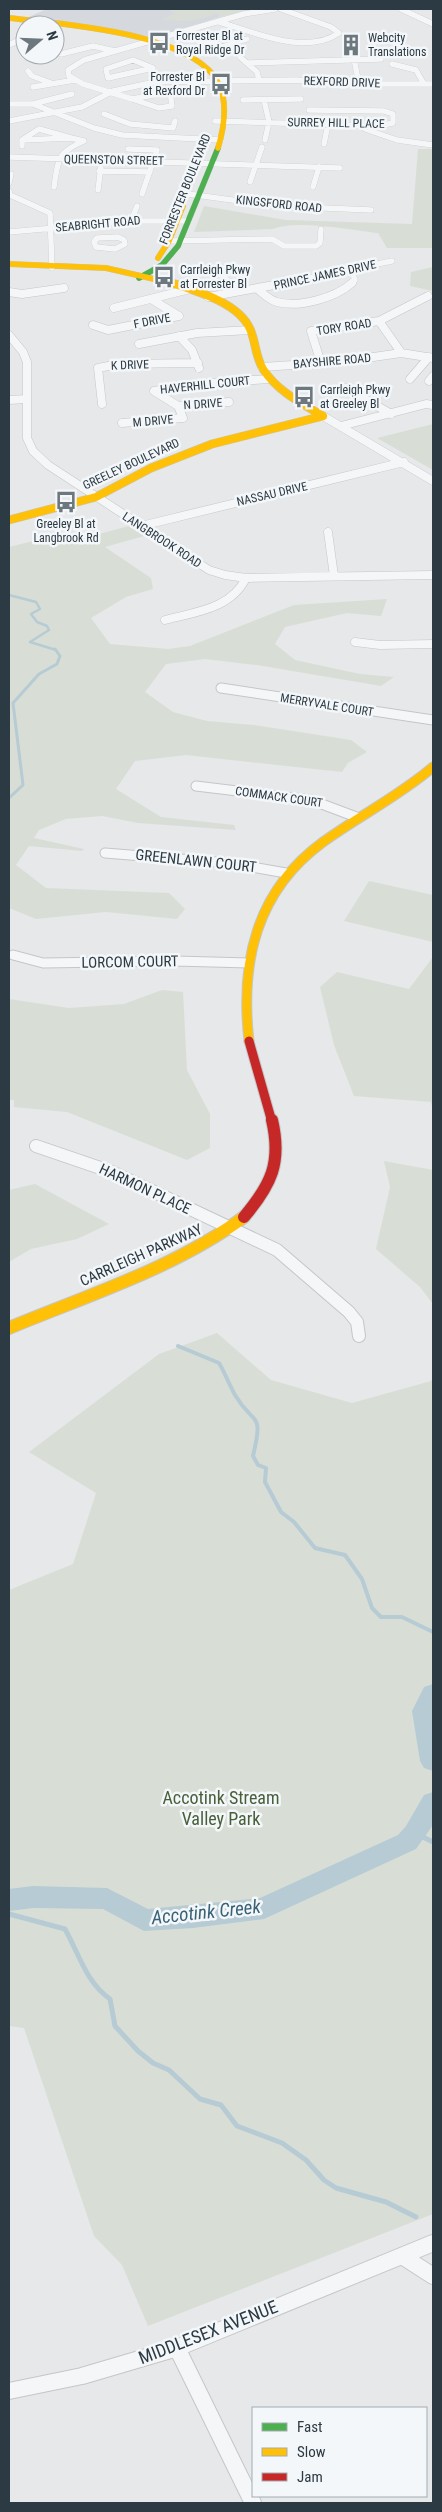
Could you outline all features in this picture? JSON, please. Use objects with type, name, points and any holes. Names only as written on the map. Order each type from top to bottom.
[{"type":"street","points":[[132,99],[170,92],[172,106],[159,108],[132,99],[113,91],[75,80],[68,74],[72,66],[117,51],[218,22],[275,9]]},
{"type":"street","points":[[218,22],[304,42],[328,40],[339,33],[330,26],[281,9]]},
{"type":"street","points":[[401,9],[433,24]]},
{"type":"street","name":"FORRESTER BOULEVARD","points":[[65,27],[147,43],[185,60],[211,80],[220,121],[214,140],[182,221],[157,260],[142,276]]},
{"type":"street","name":"FORRESTER BOULEVARD","points":[[65,30],[147,43]]},
{"type":"street","points":[[182,33],[223,47]]},
{"type":"street","points":[[206,52],[247,39]]},
{"type":"street","points":[[65,53],[93,46],[117,51]]},
{"type":"street","points":[[240,57],[257,72],[259,80]]},
{"type":"street","points":[[354,59],[359,84]]},
{"type":"street","points":[[247,63],[381,59]]},
{"type":"street","points":[[85,83],[108,78],[153,68],[133,60],[106,69],[108,78]]},
{"type":"street","name":"REXFORD DRIVE","points":[[211,80],[424,84],[420,71],[416,68],[392,64]]},
{"type":"street","points":[[28,71],[32,76],[53,84]]},
{"type":"street","points":[[33,87],[75,80]]},
{"type":"street","points":[[9,121],[88,105],[113,91],[148,83],[211,80]]},
{"type":"street","name":"FORRESTER BOULEVARD","points":[[211,80],[210,98],[220,121]]},
{"type":"street","points":[[424,84],[433,84]]},
{"type":"street","points":[[10,106],[33,104],[72,94]]},
{"type":"street","points":[[243,100],[300,99]]},
{"type":"street","points":[[264,100],[269,122],[265,140]]},
{"type":"street","points":[[33,104],[108,132],[143,137],[214,140]]},
{"type":"street","name":"SURREY HILL PLACE","points":[[220,121],[378,126],[393,123],[393,114],[384,111],[309,110]]},
{"type":"street","points":[[104,114],[130,124],[173,128],[175,121]]},
{"type":"street","points":[[108,132],[146,118]]},
{"type":"street","points":[[324,144],[328,124]]},
{"type":"street","points":[[355,125],[397,140],[433,145]]},
{"type":"street","points":[[368,130],[378,126]]},
{"type":"street","points":[[54,188],[58,159],[65,149],[84,141],[39,129],[22,143],[71,138]]},
{"type":"street","points":[[250,182],[254,165],[262,147]]},
{"type":"street","points":[[128,149],[157,150],[142,194]]},
{"type":"street","name":"QUEENSTON STREET","points":[[9,157],[340,168]]},
{"type":"street","points":[[98,190],[102,159]]},
{"type":"street","points":[[313,187],[318,167]]},
{"type":"street","points":[[99,171],[150,172]]},
{"type":"street","points":[[9,183],[11,174]]},
{"type":"street","points":[[9,194],[50,214],[52,266]]},
{"type":"street","name":"KINGSFORD ROAD","points":[[193,194],[277,206],[371,210]]},
{"type":"street","points":[[369,220],[373,202]]},
{"type":"street","points":[[134,221],[133,216],[137,206]]},
{"type":"street","name":"SEABRIGHT ROAD","points":[[9,232],[134,221],[182,221]]},
{"type":"street","name":"FORRESTER BOULEVARD","points":[[142,276],[168,261],[181,241],[182,221]]},
{"type":"street","points":[[95,224],[98,238]]},
{"type":"street","points":[[169,241],[272,239],[284,246],[316,246],[320,243],[321,229]]},
{"type":"street","name":"PRINCE JAMES DRIVE","points":[[208,297],[239,290],[257,289],[392,261]]},
{"type":"street","points":[[9,264],[101,268],[142,276],[190,289],[208,297],[235,312],[250,330],[262,367],[269,379],[285,392],[323,416],[404,462],[433,481]]},
{"type":"street","points":[[9,268],[52,266]]},
{"type":"street","points":[[211,267],[239,290]]},
{"type":"street","points":[[257,289],[275,302],[287,303],[308,300],[349,288],[355,280],[351,270]]},
{"type":"street","points":[[9,292],[22,294],[64,288]]},
{"type":"street","points":[[114,308],[190,289]]},
{"type":"street","points":[[428,296],[379,321],[400,351],[431,357]]},
{"type":"street","name":"F DRIVE","points":[[93,325],[108,330],[179,316],[151,299]]},
{"type":"street","name":"TORY ROAD","points":[[321,363],[311,331],[379,321]]},
{"type":"street","points":[[140,344],[211,331],[250,330]]},
{"type":"street","name":"LANGBROOK ROAD","points":[[9,335],[23,352],[27,362],[27,438],[33,451],[48,466],[209,570],[246,578],[433,575]]},
{"type":"street","name":"K DRIVE","points":[[102,404],[98,368],[119,364],[199,367],[192,350],[179,336]]},
{"type":"street","name":"BAYSHIRE ROAD","points":[[262,367],[378,358],[400,351]]},
{"type":"street","points":[[410,379],[431,357]]},
{"type":"street","name":"HAVERHILL COURT","points":[[183,418],[178,406],[154,391],[194,384],[269,379]]},
{"type":"street","points":[[346,388],[391,414]]},
{"type":"street","points":[[9,400],[27,399]]},
{"type":"street","name":"N DRIVE","points":[[178,406],[229,402]]},
{"type":"street","points":[[341,426],[426,404],[433,405]]},
{"type":"street","name":"GREELEY BOULEVARD","points":[[9,520],[96,496],[151,468],[191,451],[234,438],[323,416]]},
{"type":"street","name":"M DRIVE","points":[[122,423],[183,418]]},
{"type":"street","name":"NASSAU DRIVE","points":[[141,526],[404,462]]},
{"type":"street","points":[[328,532],[334,576]]},
{"type":"street","points":[[164,620],[232,599],[241,591],[246,578]]},
{"type":"street","points":[[355,642],[380,646],[433,644]]},
{"type":"street","name":"MERRYVALE COURT","points":[[221,688],[433,720]]},
{"type":"street","name":"CARRLEIGH PARKWAY","points":[[9,1328],[184,1255],[230,1228],[246,1214],[264,1193],[275,1171],[278,1152],[275,1130],[249,1045],[246,1009],[249,963],[265,906],[286,873],[314,847],[409,789],[433,767]]},
{"type":"street","name":"COMMACK COURT","points":[[196,786],[311,800],[359,818]]},
{"type":"street","name":"GREENLAWN COURT","points":[[105,853],[229,863],[286,873]]},
{"type":"street","name":"LORCOM COURT","points":[[13,955],[43,963],[175,961],[249,963]]},
{"type":"street","name":"HARMON PLACE","points":[[36,1146],[112,1172],[277,1250],[349,1312],[357,1322],[359,1336]]},
{"type":"street","name":"MIDDLESEX AVENUE","points":[[9,2391],[82,2376],[177,2348],[313,2290],[433,2243]]},
{"type":"street","points":[[402,2256],[433,2276]]},
{"type":"street","points":[[177,2348],[253,2503]]},
{"type":"shaded area","points":[[47,9],[215,9],[220,17],[149,39],[65,25],[65,15],[33,15]]},
{"type":"green space","points":[[169,9],[253,9],[220,17],[217,13],[189,20],[162,19],[175,14]]},
{"type":"green space","points":[[418,149],[433,149],[433,248],[387,248],[378,233],[309,225],[283,226],[273,229],[194,232],[204,206],[286,220],[412,224]]},
{"type":"green space","points":[[433,267],[433,291],[410,286],[411,272]]},
{"type":"green space","points":[[433,424],[433,470],[377,438]]},
{"type":"green space","points":[[129,526],[144,536],[105,547],[151,578],[153,589],[126,597],[91,618],[110,644],[168,649],[190,646],[294,605],[387,599],[381,616],[347,613],[285,627],[275,644],[295,660],[360,674],[394,677],[381,686],[257,665],[205,659],[166,664],[145,692],[173,712],[207,721],[254,725],[351,740],[367,752],[348,763],[342,772],[186,755],[135,761],[116,789],[161,817],[234,825],[236,830],[138,823],[102,816],[66,819],[39,830],[34,838],[84,849],[82,851],[29,846],[16,865],[46,888],[169,893],[185,909],[177,919],[106,912],[36,919],[9,908],[9,547],[61,534],[84,538]]},
{"type":"green space","points":[[369,881],[433,895],[433,942],[344,921]]},
{"type":"green space","points":[[433,957],[433,1111],[431,1102],[354,1096],[334,1045],[320,987],[337,972],[409,989]]},
{"type":"green space","points":[[162,990],[183,992],[187,1070],[210,1114],[210,1148],[187,1160],[67,1112],[14,1107],[14,1100],[9,1100],[9,999],[69,1008],[124,1004]]},
{"type":"green space","points":[[384,1161],[433,1170],[433,1304],[420,1287],[376,1249],[390,1187]]},
{"type":"green space","points":[[35,1184],[109,1224],[77,1239],[31,1249],[9,1262],[9,1190]]},
{"type":"green space","name":"Accotink Stream Valley Park","points":[[217,1333],[271,1380],[352,1403],[431,1381],[433,1377],[433,2214],[148,2326],[122,2265],[94,2236],[24,2028],[9,2026],[9,1590],[73,1564],[96,1493],[29,1452],[159,1354]]},
{"type":"waterway","points":[[9,595],[36,602],[40,609],[31,614],[37,622],[47,626],[49,630],[30,642],[56,650]]},
{"type":"waterway","points":[[9,798],[23,785],[13,703],[39,674],[57,664],[60,656],[56,650]]},
{"type":"waterway","points":[[178,1346],[219,1363],[235,1395],[255,1420],[258,1432],[253,1456],[258,1465],[266,1468],[265,1482],[281,1512],[294,1522],[315,1548],[345,1555],[362,1579],[372,1608],[381,1617],[402,1617],[433,1632]]},
{"type":"waterway","name":"Accotink Creek","points":[[433,1693],[425,1711],[433,1761]]},
{"type":"waterway","name":"Accotink Creek","points":[[9,1900],[33,1897],[107,1899],[144,1920],[193,1917],[264,1908],[407,1842],[415,1833],[433,1802]]},
{"type":"waterway","points":[[415,1833],[433,1842]]},
{"type":"waterway","points":[[9,1914],[65,1929],[89,1976],[110,1999],[115,2026],[138,2051],[153,2063],[169,2070],[200,2099],[221,2105],[237,2126],[282,2143],[306,2160],[324,2180],[336,2188],[386,2202],[416,2217]]},
{"type":"traffic: fast","points":[[139,278],[162,265],[178,246],[218,148]]},
{"type":"traffic: slow","points":[[9,18],[88,28],[146,39],[196,60],[213,75],[222,92],[224,121],[218,148]]},
{"type":"traffic: slow","points":[[158,258],[169,241],[183,206]]},
{"type":"traffic: slow","points":[[9,264],[58,264],[129,272],[176,284],[219,302],[242,317],[250,327],[258,359],[270,378],[304,405],[323,416]]},
{"type":"traffic: slow","points":[[9,520],[96,497],[151,468],[212,444],[323,416]]},
{"type":"traffic: slow","points":[[249,1041],[246,1013],[246,984],[250,957],[257,930],[268,905],[282,881],[301,860],[323,842],[393,798],[433,767]]},
{"type":"traffic: slow","points":[[9,1328],[165,1263],[221,1234],[244,1217]]},
{"type":"traffic: jam","points":[[244,1217],[263,1195],[273,1174],[276,1153],[275,1132],[249,1041]]},
{"type":"place","name":"Forrester Bl at Royal Ridge Dr","points":[[159,43]]},
{"type":"place","name":"Webcity Translations","points":[[351,45]]},
{"type":"place","name":"Forrester Bl at Rexford Dr","points":[[221,84]]},
{"type":"place","name":"Carrleigh Pkwy at Forrester Bl","points":[[164,277]]},
{"type":"place","name":"Carrleigh Pkwy at Greeley Bl","points":[[304,397]]},
{"type":"place","name":"Greeley Bl at Langbrook Rd","points":[[66,502]]}]
